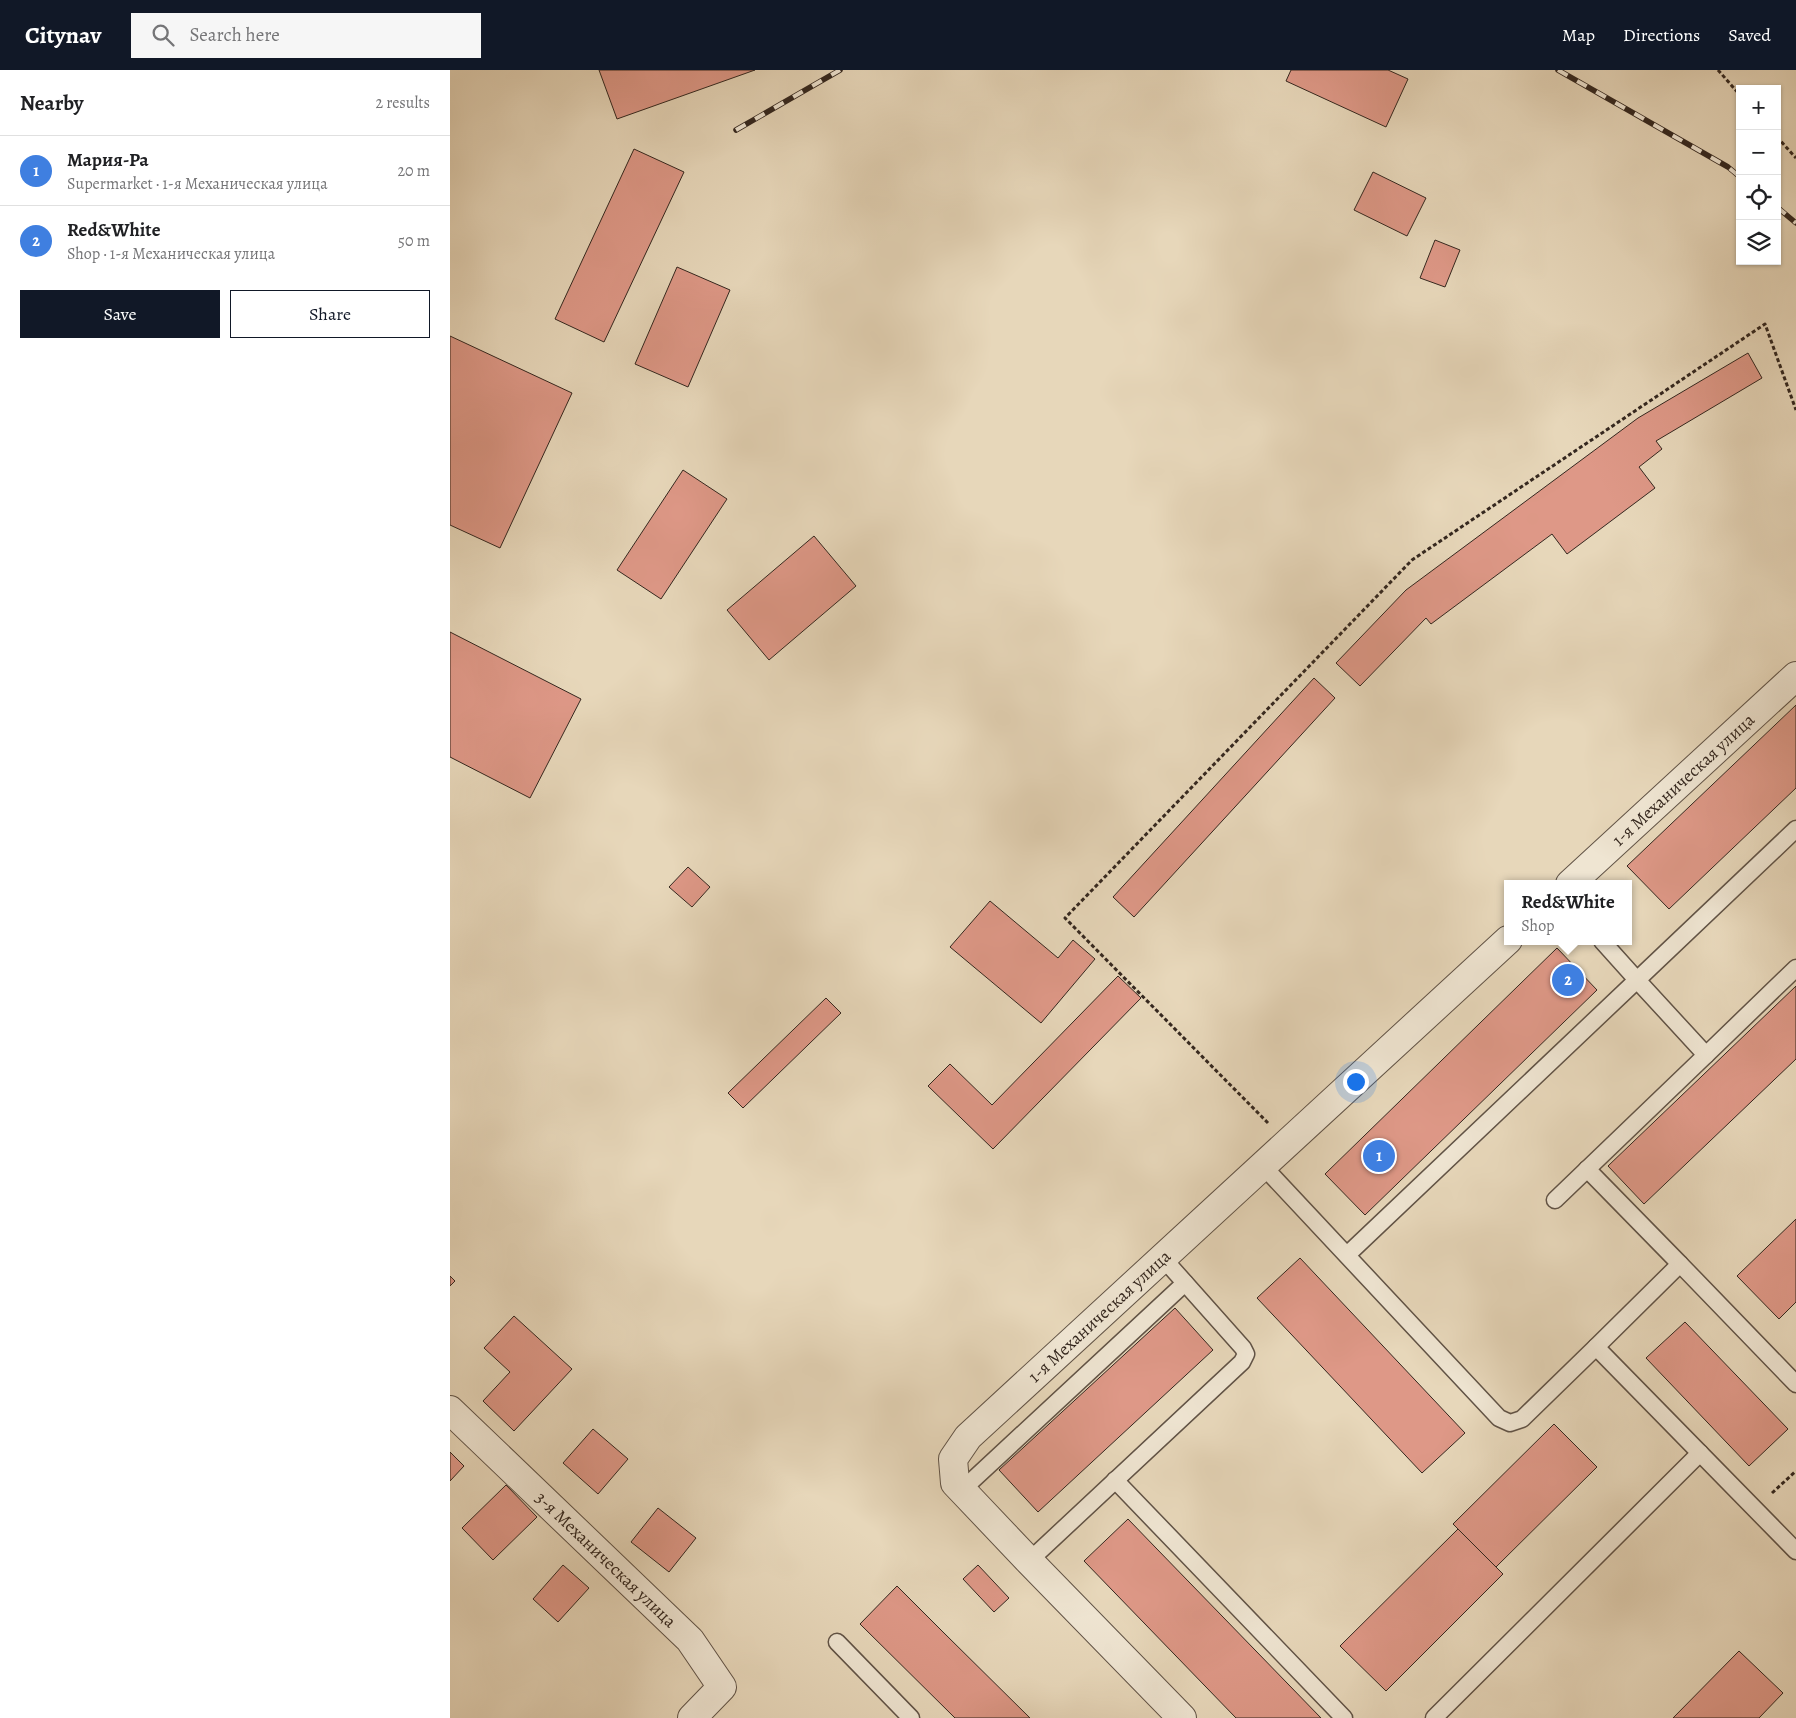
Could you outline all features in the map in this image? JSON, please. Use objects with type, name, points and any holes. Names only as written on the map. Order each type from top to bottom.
[{"type":"street","name":"1-я Механическая улица","points":[[1574,880],[1796,676]]},
{"type":"street","name":"1-я Механическая улица","points":[[1182,1718],[955,1483],[953,1458],[968,1437],[1504,944]]},
{"type":"street","name":"3-я Механическая улица","points":[[450,1410],[690,1640],[722,1687],[692,1718]]},
{"type":"lane","points":[[1347,1256],[1796,829]]},
{"type":"lane","points":[[1606,945],[1706,1055]]},
{"type":"lane","points":[[1555,1200],[1796,968]]},
{"type":"lane","points":[[1262,1166],[1499,1418],[1510,1423],[1522,1419],[1680,1264]]},
{"type":"lane","points":[[1587,1169],[1796,1384]]},
{"type":"lane","points":[[1029,1561],[1242,1362],[1246,1354],[1243,1348],[1162,1258]]},
{"type":"lane","points":[[962,1490],[1185,1283]]},
{"type":"lane","points":[[1596,1347],[1796,1551]]},
{"type":"lane","points":[[1434,1718],[1700,1453]]},
{"type":"lane","points":[[1115,1480],[1344,1718]]},
{"type":"lane","points":[[837,1642],[911,1718]]},
{"type":"path","points":[[1718,70],[1736,90]]},
{"type":"path","points":[[1781,141],[1796,158]]},
{"type":"path","points":[[1288,1142],[1065,918],[1412,560],[1766,324],[1796,410]]},
{"type":"path","points":[[1755,1509],[1796,1471]]},
{"type":"building","points":[[599,70],[755,70],[617,119]]},
{"type":"building","points":[[1291,70],[1388,70],[1408,79],[1386,127],[1286,81]]},
{"type":"building","points":[[634,149],[684,172],[604,342],[555,319]]},
{"type":"building","points":[[1373,172],[1426,198],[1407,236],[1354,210]]},
{"type":"building","points":[[1435,240],[1460,250],[1445,287],[1420,278]]},
{"type":"building","points":[[677,267],[730,290],[688,387],[635,364]]},
{"type":"building","points":[[450,336],[572,393],[500,548],[450,525]]},
{"type":"building","points":[[1748,353],[1762,378],[1656,441],[1662,449],[1639,467],[1655,488],[1567,554],[1552,534],[1431,624],[1426,618],[1360,686],[1336,663],[1406,590],[1638,418]]},
{"type":"building","points":[[683,470],[727,499],[661,599],[617,570]]},
{"type":"building","points":[[814,536],[856,586],[769,660],[727,610]]},
{"type":"building","points":[[450,632],[581,699],[530,798],[450,757]]},
{"type":"building","points":[[1314,678],[1335,698],[1134,917],[1113,897]]},
{"type":"building","points":[[1796,705],[1796,788],[1669,909],[1627,866]]},
{"type":"building","points":[[688,867],[710,887],[692,907],[669,887]]},
{"type":"building","points":[[990,901],[1058,958],[1073,940],[1095,959],[1041,1023],[950,947]]},
{"type":"building","points":[[1557,948],[1597,990],[1365,1215],[1325,1174]]},
{"type":"building","points":[[1118,976],[1141,998],[993,1149],[928,1086],[950,1064],[992,1105]]},
{"type":"building","points":[[1796,986],[1796,1059],[1644,1204],[1608,1166]]},
{"type":"building","points":[[826,998],[841,1013],[743,1108],[728,1093]]},
{"type":"building","points":[[1796,1219],[1796,1302],[1779,1319],[1737,1276]]},
{"type":"building","points":[[1300,1258],[1465,1433],[1422,1473],[1257,1298]]},
{"type":"building","points":[[450,1276],[455,1281],[450,1286]]},
{"type":"building","points":[[1175,1308],[1213,1350],[1038,1512],[999,1470]]},
{"type":"building","points":[[514,1316],[572,1369],[514,1431],[483,1401],[510,1372],[484,1348]]},
{"type":"building","points":[[1685,1322],[1788,1429],[1749,1466],[1646,1358]]},
{"type":"building","points":[[1554,1424],[1597,1467],[1496,1567],[1453,1524]]},
{"type":"building","points":[[593,1429],[628,1459],[598,1494],[563,1463]]},
{"type":"building","points":[[450,1452],[464,1466],[450,1481]]},
{"type":"building","points":[[506,1485],[537,1517],[493,1560],[462,1528]]},
{"type":"building","points":[[658,1508],[696,1538],[669,1572],[631,1542]]},
{"type":"building","points":[[1128,1519],[1321,1718],[1236,1718],[1084,1561]]},
{"type":"building","points":[[1458,1529],[1503,1574],[1386,1691],[1340,1646]]},
{"type":"building","points":[[563,1565],[589,1588],[558,1622],[533,1599]]},
{"type":"building","points":[[978,1565],[1009,1598],[994,1612],[963,1579]]},
{"type":"building","points":[[897,1586],[1030,1718],[955,1718],[860,1624]]},
{"type":"building","points":[[1739,1651],[1783,1693],[1759,1718],[1673,1718]]},
{"type":"railway","points":[[736,130],[840,70]]},
{"type":"railway","points":[[1558,70],[1728,167],[1738,175]]},
{"type":"railway","points":[[1781,210],[1796,223]]},
{"type":"place","name":"Red&White","points":[[1568,980]]},
{"type":"place","name":"Мария-Ра","points":[[1379,1156]]}]
